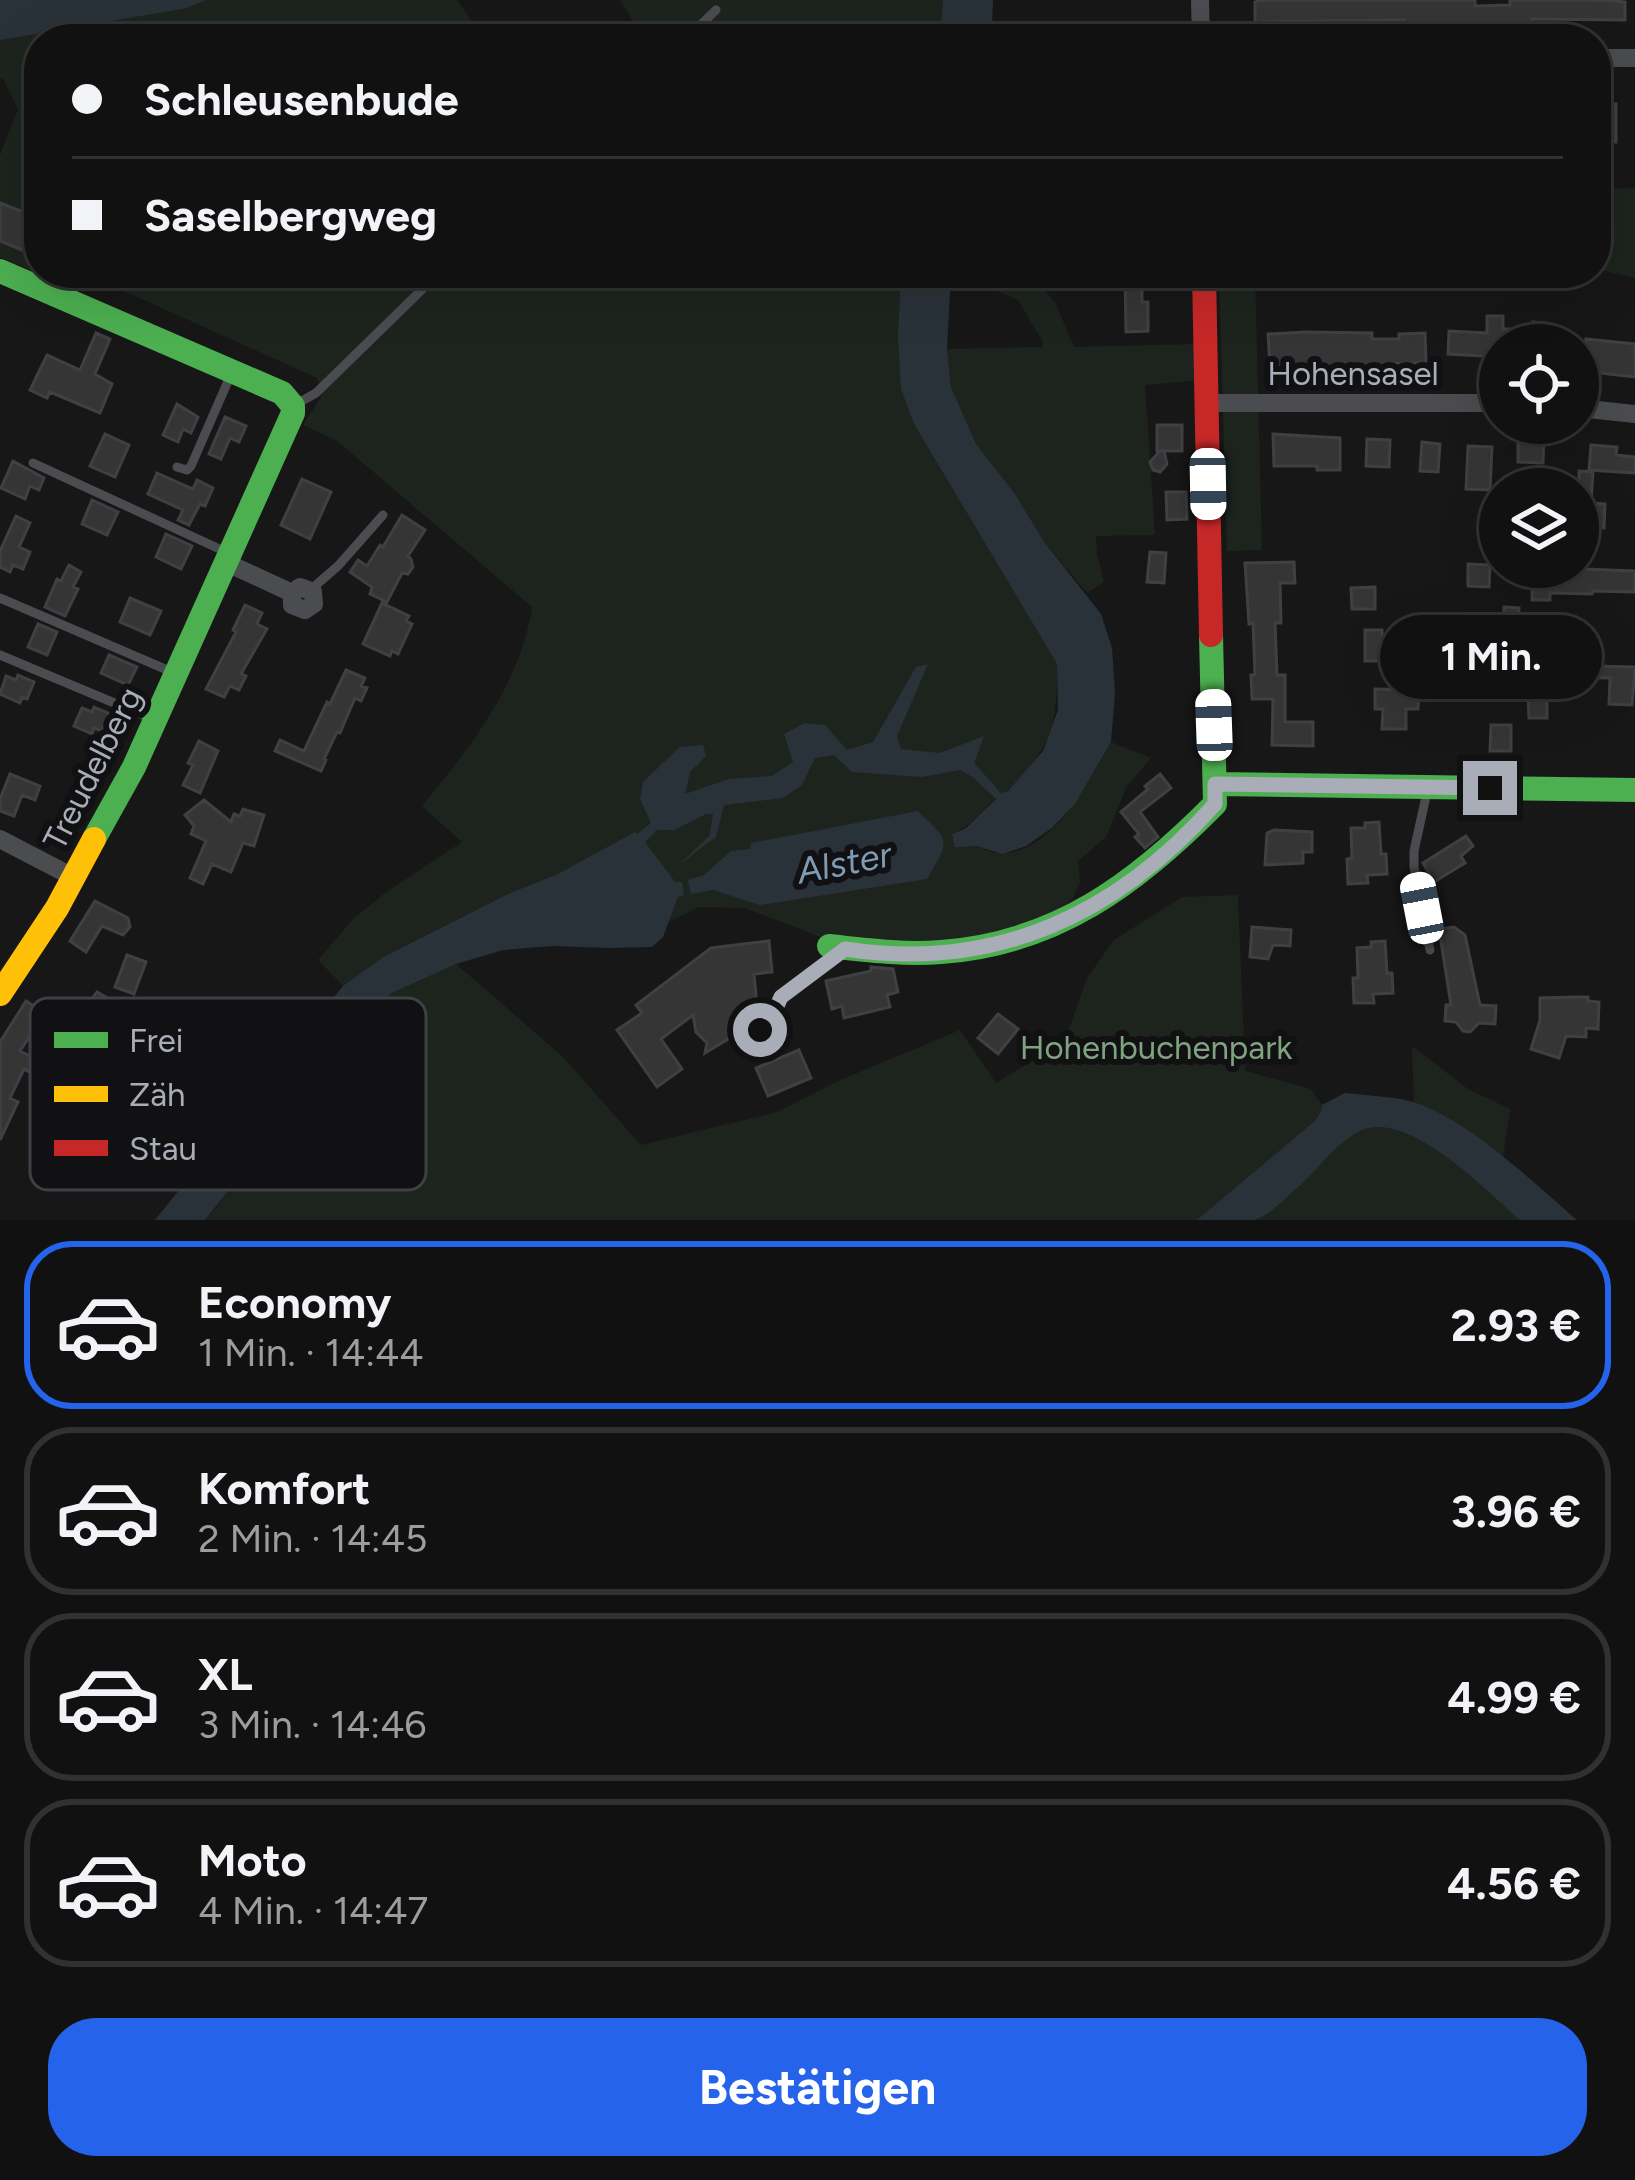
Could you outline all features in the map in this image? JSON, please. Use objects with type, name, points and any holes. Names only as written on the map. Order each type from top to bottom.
[{"type":"street","points":[[39,288],[282,393],[292,406]]},
{"type":"street","points":[[837,947],[932,954],[1026,938],[1064,923],[1137,875],[1215,804],[1204,288]]},
{"type":"street","name":"Hohensasel","points":[[1206,403],[1479,403]]},
{"type":"street","name":"Treudelberg","points":[[0,994],[57,908],[134,767],[292,419],[292,406]]},
{"type":"street","points":[[1599,410],[1635,414]]},
{"type":"street","points":[[229,558],[300,592]]},
{"type":"street","points":[[1215,784],[1635,790]]},
{"type":"street","points":[[0,839],[74,877]]},
{"type":"lane","points":[[702,24],[716,10]]},
{"type":"lane","points":[[292,406],[316,393],[424,288]]},
{"type":"lane","points":[[177,466],[187,470],[191,466],[232,372]]},
{"type":"lane","points":[[33,463],[229,558]]},
{"type":"lane","points":[[300,592],[338,566],[382,515]]},
{"type":"lane","points":[[0,598],[176,674]]},
{"type":"lane","points":[[0,656],[155,720]]},
{"type":"lane","points":[[1428,787],[1414,867],[1430,950]]},
{"type":"lane","points":[[760,1030],[781,997],[837,947]]},
{"type":"green space","points":[[0,0],[457,0],[474,24],[24,24],[24,267],[0,257],[0,155],[18,109],[0,79]]},
{"type":"green space","points":[[620,0],[943,0],[941,24],[635,24]]},
{"type":"green space","points":[[1635,188],[1635,278],[1611,272],[1611,189]]},
{"type":"green space","points":[[117,288],[900,288],[898,334],[914,424],[1057,664],[1054,716],[1045,745],[1010,788],[952,834],[993,852],[1025,848],[1070,810],[1111,742],[1151,758],[1126,788],[1106,837],[1078,861],[1080,882],[1073,898],[1056,916],[998,940],[836,943],[745,908],[699,907],[669,922],[678,897],[558,874],[383,957],[343,986],[318,960],[354,918],[462,842],[422,806],[475,737],[505,688],[532,607],[337,441],[303,425],[322,395],[317,378]]},
{"type":"green space","points":[[1044,288],[1056,304],[1074,347],[1198,344],[1200,380],[1145,385],[1155,535],[1096,536],[1104,582],[1087,593],[1045,543],[976,444],[951,387],[947,349],[1043,347],[1018,300],[995,290]]},
{"type":"green space","points":[[1219,288],[1255,288],[1262,550],[1227,551]]},
{"type":"green space","name":"Hohenbuchenpark","points":[[1238,895],[1245,1071],[1311,1089],[1322,1105],[1345,1093],[1414,1102],[1412,1046],[1468,1089],[1510,1109],[1503,1158],[1577,1220],[206,1220],[230,1190],[426,1190],[426,998],[386,998],[456,964],[562,1056],[641,1145],[777,1112],[960,1030],[996,1083],[1040,1056],[1069,1029],[1087,978],[1114,940],[1182,897]]},
{"type":"water","points":[[0,0],[206,0],[187,8],[94,24],[24,24],[24,36],[0,40]]},
{"type":"water","points":[[943,0],[993,0],[992,24],[941,24]]},
{"type":"water","points":[[900,288],[950,288],[947,349],[951,387],[976,444],[1101,614],[1112,648],[1111,742],[1075,804],[1026,846],[1003,854],[976,846],[955,847],[952,834],[966,828],[996,799],[974,778],[960,770],[922,777],[852,772],[834,755],[815,758],[802,785],[783,798],[724,805],[716,837],[680,864],[710,835],[713,814],[674,830],[657,830],[645,842],[675,882],[682,882],[684,895],[678,897],[663,937],[652,947],[503,950],[456,964],[386,998],[333,998],[383,957],[637,834],[651,823],[640,799],[643,782],[680,747],[703,745],[706,756],[690,772],[685,794],[729,779],[772,776],[793,762],[784,734],[805,723],[825,725],[847,750],[873,742],[916,667],[928,664],[897,736],[901,749],[940,753],[984,736],[974,763],[1001,793],[1043,751],[1058,710],[1057,664],[914,424],[901,389]]},
{"type":"water","name":"Alster","points":[[918,811],[944,842],[927,879],[760,905],[713,890],[691,894],[688,880],[704,875],[731,851],[750,849],[751,843]]},
{"type":"water","points":[[1345,1093],[1402,1099],[1439,1113],[1502,1155],[1577,1220],[1520,1220],[1444,1155],[1399,1131],[1377,1127],[1341,1144],[1265,1215],[1253,1220],[1197,1220],[1315,1121],[1322,1105]]},
{"type":"water","points":[[179,1190],[229,1190],[205,1220],[155,1220]]},
{"type":"building","points":[[1475,0],[1475,6],[1510,5],[1510,0],[1603,0],[1625,2],[1625,20],[1255,22],[1255,2]]},
{"type":"building","points":[[1611,104],[1616,104],[1616,142],[1611,142]]},
{"type":"building","points":[[0,203],[24,212],[24,251],[0,241]]},
{"type":"building","points":[[1125,288],[1142,288],[1142,302],[1148,302],[1148,331],[1126,332]]},
{"type":"building","points":[[1487,316],[1503,316],[1503,324],[1487,324]]},
{"type":"building","points":[[1449,331],[1479,333],[1479,356],[1448,354]]},
{"type":"building","points":[[96,333],[110,339],[95,374],[112,384],[100,413],[50,392],[47,398],[30,390],[47,355],[80,370]]},
{"type":"building","points":[[1372,333],[1372,339],[1425,333],[1426,363],[1383,364],[1383,368],[1270,367],[1268,334]]},
{"type":"building","points":[[1599,340],[1635,344],[1635,377],[1599,373]]},
{"type":"building","points":[[177,404],[198,417],[191,433],[183,429],[178,442],[163,435]]},
{"type":"building","points":[[225,417],[246,426],[239,442],[230,438],[221,459],[209,454]]},
{"type":"building","points":[[1157,425],[1182,425],[1182,451],[1164,451],[1167,464],[1160,472],[1150,462],[1160,451]]},
{"type":"building","points":[[105,434],[129,445],[115,477],[90,466]]},
{"type":"building","points":[[1273,434],[1340,438],[1340,470],[1274,466]]},
{"type":"building","points":[[1367,439],[1390,440],[1389,467],[1366,466]]},
{"type":"building","points":[[1422,442],[1440,444],[1438,472],[1420,471]]},
{"type":"building","points":[[1518,444],[1544,444],[1543,463],[1518,462]]},
{"type":"building","points":[[1591,445],[1617,447],[1616,455],[1635,457],[1635,473],[1589,468]]},
{"type":"building","points":[[1468,446],[1492,447],[1491,468],[1479,468],[1479,490],[1466,489]]},
{"type":"building","points":[[13,461],[44,478],[39,490],[30,486],[25,499],[1,488]]},
{"type":"building","points":[[157,473],[193,489],[197,480],[213,488],[189,525],[178,520],[183,510],[148,494]]},
{"type":"building","points":[[302,479],[331,492],[310,539],[281,525]]},
{"type":"building","points":[[1166,492],[1186,492],[1187,519],[1167,520]]},
{"type":"building","points":[[92,500],[118,512],[107,535],[82,524]]},
{"type":"building","points":[[1599,504],[1605,504],[1604,528],[1599,528]]},
{"type":"building","points":[[402,515],[425,530],[408,556],[413,567],[408,574],[402,573],[387,602],[370,594],[372,587],[350,572],[358,560],[367,566]]},
{"type":"building","points":[[16,516],[30,523],[19,547],[30,552],[23,569],[13,565],[10,572],[0,567],[0,551]]},
{"type":"building","points":[[166,534],[192,546],[181,569],[156,557]]},
{"type":"building","points":[[1150,552],[1166,553],[1164,583],[1147,582]]},
{"type":"building","points":[[1294,562],[1295,583],[1280,583],[1281,623],[1275,623],[1277,675],[1285,675],[1285,722],[1313,722],[1313,746],[1272,745],[1273,699],[1252,699],[1253,623],[1249,624],[1245,563]]},
{"type":"building","points":[[1468,564],[1479,564],[1479,587],[1468,586]]},
{"type":"building","points":[[69,565],[81,572],[65,616],[45,607]]},
{"type":"building","points":[[1599,570],[1635,571],[1635,592],[1550,593],[1550,600],[1532,600],[1532,588],[1599,588]]},
{"type":"building","points":[[1375,587],[1375,609],[1352,609],[1351,588]]},
{"type":"building","points":[[130,598],[161,611],[150,635],[120,622]]},
{"type":"building","points":[[382,603],[409,616],[406,621],[412,624],[398,654],[392,651],[390,656],[363,644]]},
{"type":"building","points":[[245,605],[262,613],[257,624],[267,629],[241,674],[246,676],[239,690],[230,686],[224,697],[206,689]]},
{"type":"building","points":[[1504,607],[1519,608],[1518,644],[1503,644]]},
{"type":"building","points":[[38,624],[57,632],[47,655],[28,647]]},
{"type":"building","points":[[1365,630],[1393,635],[1394,661],[1365,661]]},
{"type":"building","points":[[1571,642],[1594,643],[1593,666],[1635,667],[1632,705],[1609,704],[1610,678],[1569,677]]},
{"type":"building","points":[[109,655],[137,667],[128,685],[101,673]]},
{"type":"building","points":[[346,670],[365,678],[361,686],[367,688],[361,701],[355,698],[321,771],[275,751],[280,740],[304,751]]},
{"type":"building","points":[[18,675],[34,682],[27,699],[22,697],[20,703],[0,694],[6,676],[16,680]]},
{"type":"building","points":[[1375,689],[1419,690],[1418,709],[1406,709],[1406,729],[1382,729],[1383,709],[1375,709]]},
{"type":"building","points":[[1531,692],[1547,692],[1547,718],[1529,718]]},
{"type":"building","points":[[94,707],[110,714],[102,731],[94,728],[92,734],[74,726],[82,708],[92,712]]},
{"type":"building","points":[[1491,725],[1511,725],[1511,751],[1490,751]]},
{"type":"building","points":[[199,741],[218,751],[200,793],[183,785]]},
{"type":"building","points":[[10,774],[40,786],[35,800],[22,795],[14,816],[0,811]]},
{"type":"building","points":[[1160,774],[1171,788],[1140,812],[1158,837],[1145,848],[1121,812]]},
{"type":"building","points":[[204,800],[231,822],[243,809],[264,815],[254,846],[243,843],[231,872],[212,864],[203,884],[190,878],[206,841],[191,834],[194,826],[185,815]]},
{"type":"building","points":[[1379,822],[1387,874],[1367,875],[1368,883],[1348,884],[1351,828]]},
{"type":"building","points":[[1312,832],[1312,852],[1303,852],[1303,863],[1265,865],[1267,833]]},
{"type":"building","points":[[1466,836],[1473,846],[1461,856],[1465,863],[1434,882],[1423,863]]},
{"type":"building","points":[[95,901],[128,918],[130,927],[123,935],[102,926],[86,952],[70,941]]},
{"type":"building","points":[[1252,927],[1291,930],[1290,946],[1273,945],[1268,959],[1250,957]]},
{"type":"building","points":[[1454,927],[1465,935],[1480,1005],[1496,1006],[1495,1024],[1479,1023],[1470,1032],[1445,1021],[1446,1005],[1451,1005],[1439,929]]},
{"type":"building","points":[[769,941],[772,972],[754,974],[758,1018],[735,1021],[730,1038],[705,1053],[707,1043],[696,1032],[693,1015],[661,1039],[682,1069],[657,1087],[617,1030],[642,1013],[636,1005],[711,948]]},
{"type":"building","points":[[1385,941],[1393,993],[1373,994],[1374,1003],[1354,1003],[1357,948]]},
{"type":"building","points":[[127,955],[146,962],[134,994],[115,987]]},
{"type":"building","points":[[871,967],[893,969],[898,992],[887,995],[890,1007],[844,1018],[842,1006],[832,1009],[826,981],[871,971]]},
{"type":"building","points":[[1588,997],[1588,1001],[1599,1002],[1598,1029],[1586,1028],[1586,1037],[1566,1036],[1559,1058],[1531,1049],[1540,1020],[1540,998]]},
{"type":"building","points":[[26,1001],[30,1004],[30,1036],[20,1051],[30,1056],[30,1070],[24,1069],[10,1098],[18,1102],[0,1140],[0,1042]]},
{"type":"building","points":[[998,1014],[1018,1029],[998,1054],[978,1038]]},
{"type":"building","points":[[799,1050],[811,1078],[768,1096],[756,1068]]},
{"type":"traffic: fast","points":[[0,271],[24,281]]},
{"type":"traffic: fast","points":[[39,288],[282,393],[293,406],[134,767],[94,839]]},
{"type":"traffic: fast","points":[[829,946],[927,953],[1021,937],[1092,905],[1155,859],[1215,804],[1211,635]]},
{"type":"traffic: fast","points":[[1215,784],[1635,790]]},
{"type":"traffic: slow","points":[[0,994],[57,908],[94,839]]},
{"type":"traffic: jam","points":[[1204,288],[1211,635]]},
{"type":"route","points":[[760,1030],[781,997],[845,949],[932,954],[1026,938],[1064,923],[1175,844],[1215,804],[1215,784],[1490,788]]}]
